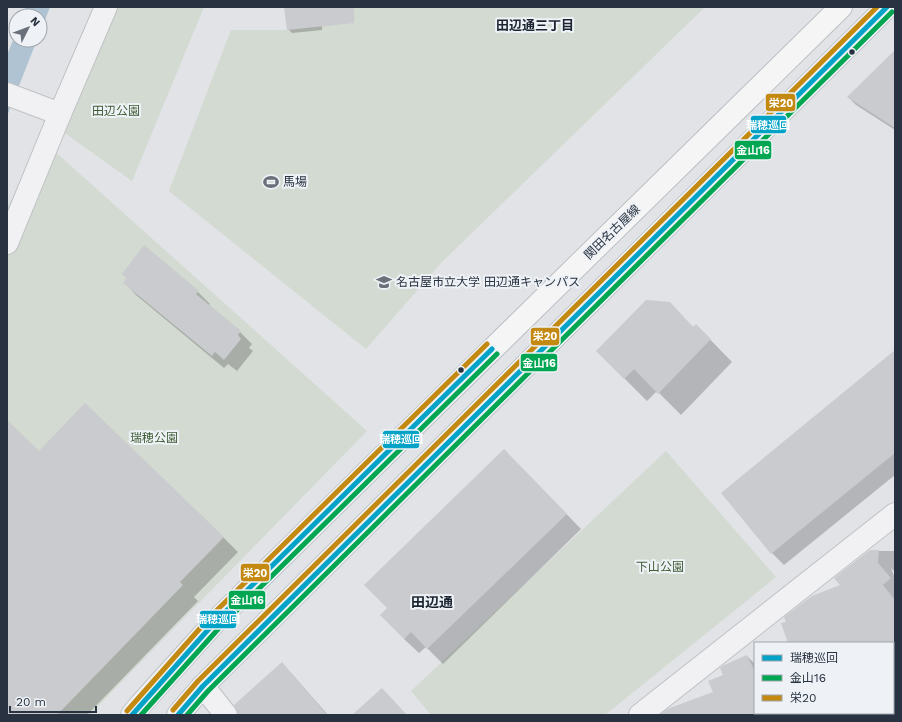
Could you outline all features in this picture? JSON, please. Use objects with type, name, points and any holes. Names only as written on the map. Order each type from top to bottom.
[{"type":"main road","name":"関田名古屋線","points":[[132,715],[221,616],[841,7]]},
{"type":"main road","points":[[178,715],[203,686],[887,7]]},
{"type":"street","points":[[7,243],[52,111],[106,7]]},
{"type":"street","points":[[7,94],[52,111]]},
{"type":"street","points":[[640,715],[895,514]]},
{"type":"street","points":[[203,686],[226,715]]},
{"type":"green space","name":"田辺公園","points":[[115,7],[204,7],[132,181],[62,131]]},
{"type":"green space","name":"名古屋市立大学 田辺通キャンパス","points":[[322,7],[705,7],[442,262],[366,349],[169,191],[231,30],[287,30]]},
{"type":"green space","name":"瑞穂公園","points":[[42,140],[367,431],[96,708],[91,715],[7,715],[7,208]]},
{"type":"green space","name":"下山公園","points":[[666,451],[776,577],[605,715],[431,715],[411,691]]},
{"type":"water","points":[[50,7],[48,12],[48,8],[26,8]]},
{"type":"water","points":[[10,48],[34,48],[7,116],[7,55]]},
{"type":"building","points":[[284,7],[354,7],[354,23],[287,30]]},
{"type":"building","points":[[895,50],[895,128],[847,97]]},
{"type":"building","points":[[144,245],[199,291],[196,294],[241,331],[238,335],[241,339],[224,360],[215,352],[212,356],[123,283],[127,278],[122,274]]},
{"type":"building","points":[[646,300],[670,302],[693,327],[696,324],[711,339],[658,394],[634,369],[624,379],[596,351]]},
{"type":"building","points":[[895,350],[895,453],[771,554],[721,493]]},
{"type":"building","points":[[85,403],[224,537],[180,582],[183,585],[57,715],[7,715],[7,420],[39,451]]},
{"type":"building","points":[[504,449],[567,514],[427,649],[411,632],[404,639],[380,615],[387,608],[364,585]]},
{"type":"building","points":[[870,550],[879,550],[878,563],[891,578],[883,585],[895,600],[895,643],[788,642],[781,623],[786,622],[784,617],[812,596],[840,585],[834,578]]},
{"type":"building","points":[[747,655],[754,670],[755,715],[660,715],[667,709],[713,692],[708,681],[723,675],[720,668]]},
{"type":"building","points":[[282,662],[327,715],[238,715],[234,705]]},
{"type":"building","points":[[382,688],[407,715],[352,715]]},
{"type":"transit line","name":"栄20","points":[[173,710],[198,681],[877,7]]},
{"type":"transit line","name":"瑞穂巡回","points":[[178,715],[203,686],[887,7]]},
{"type":"transit line","name":"金山16","points":[[187,715],[208,691],[892,12]]},
{"type":"transit line","name":"栄20","points":[[127,711],[210,617],[487,344]]},
{"type":"transit line","name":"瑞穂巡回","points":[[132,715],[215,622],[492,349]]},
{"type":"transit line","name":"金山16","points":[[141,715],[220,627],[497,354]]},
{"type":"place","name":"馬場","points":[[271,182]]},
{"type":"place","name":"名古屋市立大学 田辺通キャンパス","points":[[384,282]]},
{"type":"district","name":"田辺通三丁目","points":[[535,25]]},
{"type":"district","name":"田辺通","points":[[432,602]]}]
